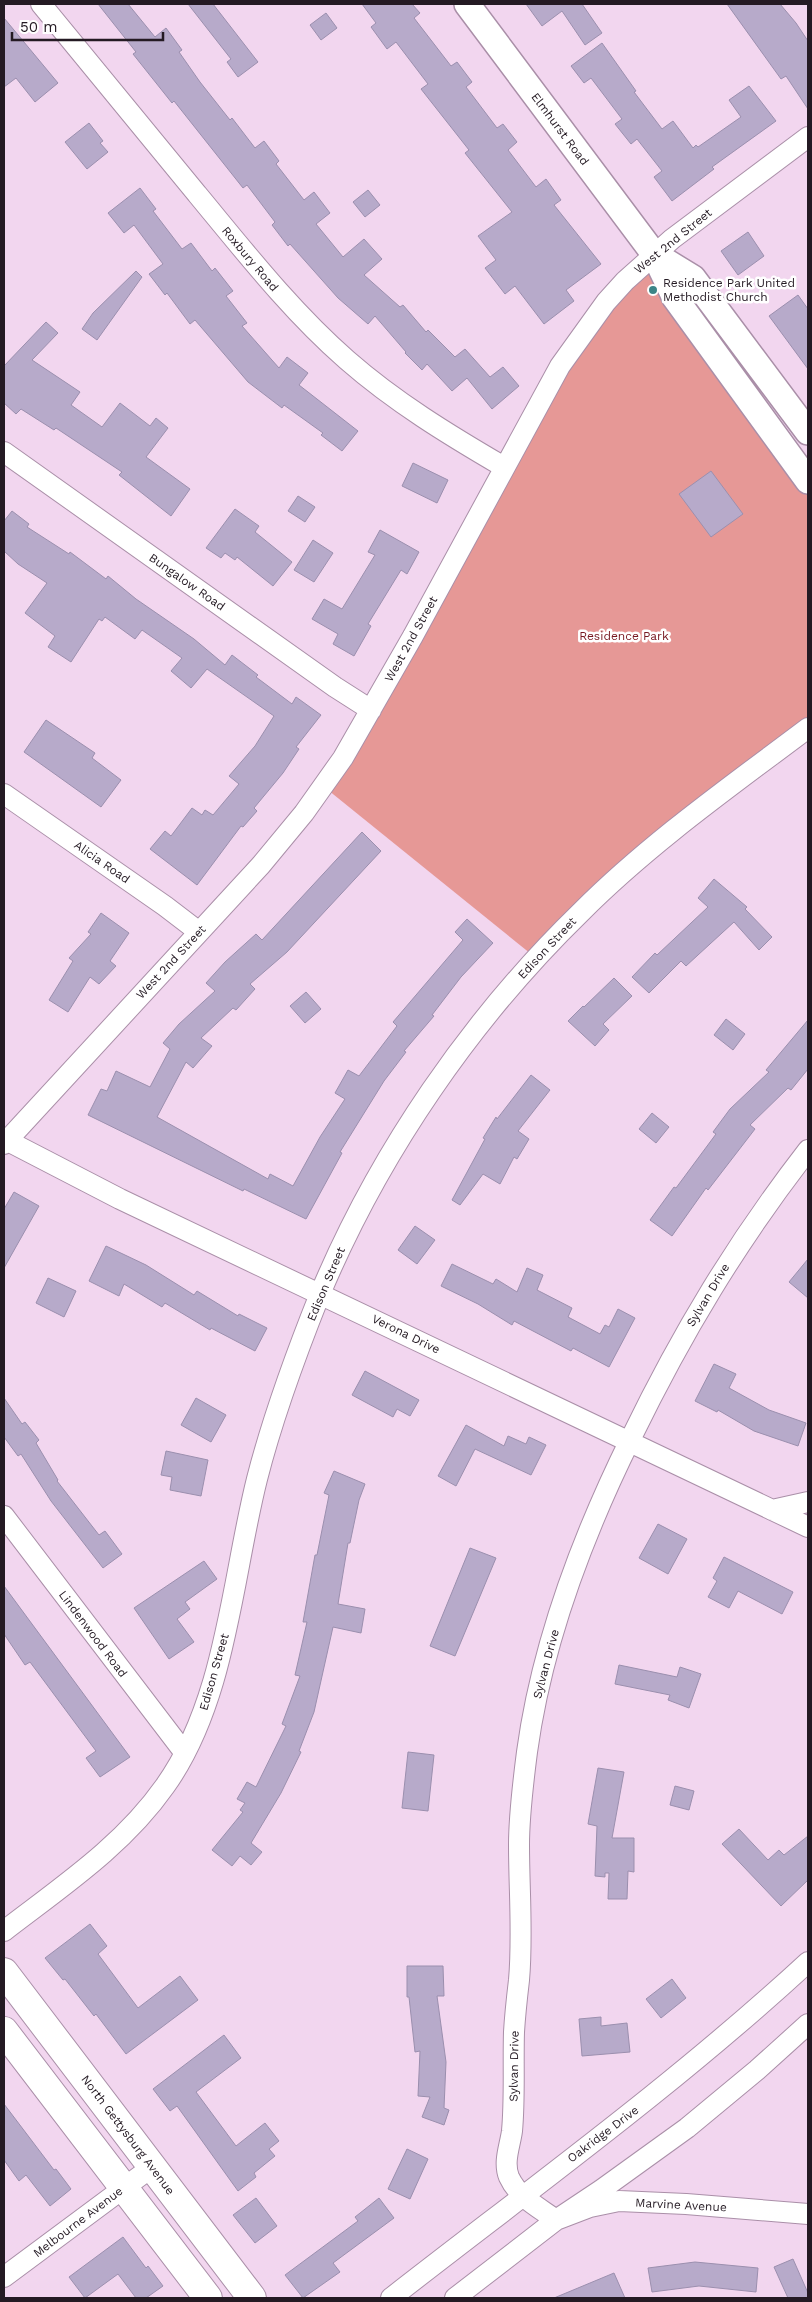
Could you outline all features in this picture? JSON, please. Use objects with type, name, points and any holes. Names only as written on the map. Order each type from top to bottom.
[{"type":"main road","name":"North Gettysburg Avenue","points":[[4,1972],[252,2298]]},
{"type":"main road","points":[[4,2031],[208,2298]]},
{"type":"street","name":"Roxbury Road","points":[[41,4],[253,264],[315,330],[347,360],[411,410],[504,467]]},
{"type":"street","name":"Elmhurst Road","points":[[467,4],[654,254],[675,298],[808,481]]},
{"type":"street","name":"West 2nd Street","points":[[5,1141],[261,864],[304,813],[343,758],[371,710],[560,366],[588,324],[626,281],[654,254],[808,137]]},
{"type":"street","name":"Elmhurst Road","points":[[654,254],[693,278],[808,432]]},
{"type":"street","name":"Bungalow Road","points":[[4,452],[335,687],[371,710]]},
{"type":"street","name":"Edison Street","points":[[4,1931],[121,1838],[167,1784],[184,1752],[207,1705],[227,1624],[257,1480],[272,1426],[321,1293],[346,1237],[376,1181],[416,1114],[462,1049],[536,958],[582,910],[643,855],[808,728]]},
{"type":"street","name":"Alicia Road","points":[[4,794],[165,906],[199,932]]},
{"type":"street","name":"Verona Drive","points":[[5,1141],[120,1199],[321,1293],[808,1528]]},
{"type":"street","name":"Sylvan Drive","points":[[556,2220],[522,2196],[509,2177],[506,2167],[515,2085],[514,2032],[520,1966],[519,1842],[527,1753],[534,1706],[561,1607],[582,1547],[614,1470],[663,1372],[718,1277],[750,1229],[808,1150]]},
{"type":"street","points":[[772,1510],[808,1502]]},
{"type":"street","name":"Lindenwood Road","points":[[4,1516],[184,1752]]},
{"type":"street","name":"Oakridge Drive","points":[[391,2298],[679,2075],[747,2018],[808,1962]]},
{"type":"street","points":[[456,2298],[556,2220],[687,2128],[757,2070],[808,2024]]},
{"type":"street","name":"Melbourne Avenue","points":[[4,2278],[152,2167]]},
{"type":"street","name":"Marvine Avenue","points":[[556,2220],[590,2207],[619,2201],[808,2214]]},
{"type":"green space","name":"Residence Park","points":[[654,254],[808,481],[808,728],[536,958],[323,786],[560,366]]},
{"type":"building","points":[[98,4],[128,4],[155,37],[166,28],[182,50],[179,52],[200,82],[230,120],[232,118],[255,148],[264,141],[279,161],[276,164],[304,200],[314,192],[330,213],[316,224],[343,257],[364,239],[382,259],[364,275],[400,307],[403,305],[426,332],[428,330],[455,357],[465,349],[490,377],[503,367],[519,386],[492,409],[467,378],[452,391],[427,364],[422,370],[405,353],[375,316],[368,324],[338,298],[290,244],[288,246],[272,225],[275,222],[247,185],[243,188],[174,101],[172,103],[133,54],[136,52]]},
{"type":"building","points":[[188,4],[213,4],[258,62],[238,77],[227,62],[231,59]]},
{"type":"building","points":[[362,4],[412,4],[420,13],[414,18],[451,66],[457,62],[472,82],[466,87],[497,128],[503,124],[517,142],[508,150],[536,187],[546,179],[561,200],[554,205],[601,264],[566,290],[574,301],[544,324],[515,286],[505,294],[485,268],[496,260],[478,236],[512,212],[465,153],[469,150],[421,89],[428,84],[396,42],[387,49],[371,27],[376,23]]},
{"type":"building","points":[[526,4],[582,4],[602,33],[585,45],[562,11],[542,26]]},
{"type":"building","points":[[727,4],[780,4],[796,23],[808,41],[808,109],[786,76],[781,79]]},
{"type":"building","points":[[326,13],[337,28],[321,40],[310,25]]},
{"type":"building","points":[[4,18],[58,83],[35,102],[16,78],[4,87]]},
{"type":"building","points":[[602,43],[636,91],[634,92],[662,129],[673,121],[693,148],[696,145],[698,147],[741,117],[729,100],[749,86],[776,121],[712,167],[714,169],[672,201],[654,177],[662,171],[637,139],[631,144],[615,124],[622,119],[591,78],[584,83],[571,66]]},
{"type":"building","points":[[89,123],[103,141],[100,143],[108,152],[87,169],[65,142]]},
{"type":"building","points":[[140,188],[156,209],[153,211],[182,249],[191,243],[212,271],[215,268],[233,291],[226,296],[247,323],[242,326],[279,368],[287,357],[308,373],[299,385],[358,431],[342,451],[321,435],[323,433],[284,405],[282,408],[248,382],[195,320],[190,324],[167,293],[165,295],[149,274],[163,264],[134,225],[124,233],[108,213]]},
{"type":"building","points":[[368,190],[380,205],[365,217],[353,202]]},
{"type":"building","points":[[748,232],[764,256],[738,275],[721,251]]},
{"type":"building","points":[[136,271],[142,277],[97,340],[82,329],[93,313]]},
{"type":"building","points":[[798,295],[808,309],[808,369],[769,316]]},
{"type":"building","points":[[46,322],[58,333],[32,360],[80,392],[71,405],[102,427],[120,403],[150,426],[156,418],[168,428],[146,457],[190,489],[171,516],[119,475],[122,472],[56,428],[54,430],[21,409],[16,414],[4,403],[4,366]]},
{"type":"building","points":[[413,463],[448,480],[437,503],[402,486]]},
{"type":"building","points":[[711,471],[743,514],[711,537],[679,494]]},
{"type":"building","points":[[298,496],[315,507],[305,522],[288,511]]},
{"type":"building","points":[[235,509],[259,526],[255,532],[292,562],[273,586],[237,557],[235,560],[225,553],[221,558],[206,548]]},
{"type":"building","points":[[12,511],[29,524],[27,527],[69,554],[70,552],[106,579],[108,576],[136,599],[194,639],[225,665],[232,655],[258,675],[256,677],[292,704],[296,697],[321,715],[296,747],[299,749],[283,773],[254,808],[257,811],[243,827],[241,826],[197,885],[150,849],[165,831],[171,836],[192,808],[202,815],[205,810],[213,815],[239,784],[229,776],[255,746],[274,716],[207,669],[191,688],[171,671],[182,658],[142,630],[135,639],[105,617],[102,621],[99,619],[71,662],[48,647],[55,636],[25,613],[47,583],[18,564],[4,551],[4,521]]},
{"type":"building","points":[[380,530],[419,552],[407,574],[401,570],[368,624],[371,626],[354,656],[333,644],[338,634],[312,619],[324,599],[342,609],[375,555],[368,552]]},
{"type":"building","points":[[313,540],[333,553],[314,582],[294,570]]},
{"type":"building","points":[[46,720],[95,753],[92,758],[121,780],[101,807],[24,752]]},
{"type":"building","points":[[362,832],[381,851],[287,952],[250,984],[255,989],[236,1010],[233,1008],[201,1038],[212,1046],[193,1068],[186,1062],[157,1117],[268,1179],[270,1174],[293,1186],[320,1137],[345,1099],[335,1093],[348,1070],[359,1076],[397,1026],[393,1022],[463,940],[455,932],[467,919],[493,943],[461,977],[432,1015],[434,1016],[404,1051],[406,1052],[384,1081],[340,1152],[342,1153],[306,1219],[244,1189],[243,1191],[88,1115],[101,1089],[107,1091],[116,1071],[150,1087],[170,1049],[163,1043],[179,1024],[215,991],[206,983],[225,962],[256,934],[262,940]]},
{"type":"building","points":[[714,879],[747,907],[745,909],[772,937],[759,950],[734,922],[686,966],[681,961],[649,993],[632,977],[655,953],[657,955],[708,907],[698,898]]},
{"type":"building","points":[[101,913],[129,933],[110,961],[116,966],[99,984],[90,977],[68,1012],[49,1000],[73,961],[69,958],[91,934],[88,932]]},
{"type":"building","points":[[614,978],[632,996],[603,1024],[609,1030],[595,1046],[568,1021]]},
{"type":"building","points":[[306,992],[321,1009],[305,1023],[290,1006]]},
{"type":"building","points":[[726,1019],[745,1034],[733,1050],[714,1035]]},
{"type":"building","points":[[808,1020],[808,1069],[791,1090],[788,1088],[750,1125],[755,1129],[708,1190],[706,1188],[672,1236],[650,1220],[716,1134],[713,1132],[730,1109],[769,1072],[766,1070]]},
{"type":"building","points":[[531,1075],[550,1090],[518,1131],[529,1139],[517,1159],[514,1157],[500,1184],[483,1174],[460,1205],[452,1200],[485,1139],[483,1138],[496,1117],[497,1119]]},
{"type":"building","points":[[652,1113],[669,1127],[656,1143],[639,1129]]},
{"type":"building","points":[[14,1192],[39,1206],[4,1268],[4,1209]]},
{"type":"building","points":[[415,1226],[435,1240],[417,1264],[398,1250]]},
{"type":"building","points":[[106,1246],[146,1265],[194,1295],[197,1291],[238,1316],[239,1314],[267,1328],[255,1351],[211,1328],[210,1330],[165,1303],[162,1307],[124,1284],[119,1296],[89,1281]]},
{"type":"building","points":[[808,1259],[808,1298],[789,1282]]},
{"type":"building","points":[[452,1264],[493,1284],[496,1279],[517,1292],[527,1268],[543,1275],[537,1290],[572,1308],[568,1317],[600,1334],[605,1325],[609,1327],[618,1309],[635,1318],[609,1367],[573,1348],[571,1351],[514,1321],[512,1325],[478,1304],[441,1286]]},
{"type":"building","points":[[48,1278],[76,1291],[64,1317],[36,1303]]},
{"type":"building","points":[[714,1364],[736,1374],[729,1388],[769,1410],[806,1423],[798,1446],[754,1431],[718,1410],[717,1412],[695,1401]]},
{"type":"building","points":[[365,1371],[419,1400],[410,1416],[397,1409],[393,1417],[352,1395]]},
{"type":"building","points":[[4,1398],[22,1424],[25,1422],[39,1440],[36,1443],[57,1481],[99,1535],[105,1531],[122,1554],[103,1568],[51,1501],[21,1454],[18,1456],[4,1437]]},
{"type":"building","points":[[196,1398],[226,1415],[211,1442],[181,1425]]},
{"type":"building","points":[[466,1425],[504,1446],[508,1436],[526,1444],[529,1437],[546,1445],[531,1475],[475,1449],[456,1486],[438,1476]]},
{"type":"building","points":[[166,1451],[208,1460],[201,1496],[170,1490],[172,1477],[161,1475]]},
{"type":"building","points":[[334,1471],[365,1484],[359,1500],[350,1543],[348,1543],[338,1604],[365,1609],[361,1633],[333,1627],[314,1712],[299,1751],[301,1752],[281,1793],[251,1843],[262,1852],[251,1865],[240,1856],[232,1866],[212,1850],[243,1812],[240,1810],[245,1803],[237,1799],[247,1782],[256,1787],[286,1726],[282,1724],[300,1676],[295,1675],[307,1622],[303,1622],[315,1555],[317,1555],[329,1495],[324,1493]]},
{"type":"building","points":[[658,1524],[687,1539],[668,1574],[639,1558]]},
{"type":"building","points":[[470,1548],[496,1558],[455,1656],[430,1646]]},
{"type":"building","points":[[724,1557],[793,1592],[782,1614],[738,1591],[729,1608],[708,1597],[717,1581],[713,1578]]},
{"type":"building","points":[[204,1561],[217,1579],[185,1602],[190,1609],[177,1619],[194,1642],[169,1659],[134,1608]]},
{"type":"building","points":[[4,1586],[130,1757],[100,1777],[86,1758],[96,1751],[30,1662],[25,1665],[4,1634]]},
{"type":"building","points":[[619,1665],[677,1677],[680,1667],[701,1674],[689,1708],[668,1700],[670,1695],[615,1684]]},
{"type":"building","points":[[408,1752],[434,1755],[428,1811],[402,1808]]},
{"type":"building","points":[[598,1768],[624,1772],[612,1838],[634,1838],[634,1872],[628,1871],[627,1899],[608,1899],[609,1873],[605,1873],[605,1877],[595,1876],[597,1826],[588,1824]]},
{"type":"building","points":[[675,1786],[694,1791],[689,1810],[670,1805]]},
{"type":"building","points":[[739,1829],[768,1860],[779,1850],[784,1855],[808,1836],[808,1880],[781,1906],[722,1844]]},
{"type":"building","points":[[90,1924],[107,1946],[98,1954],[138,2008],[180,1976],[198,2000],[126,2054],[96,2014],[94,2016],[65,1979],[63,1980],[45,1958]]},
{"type":"building","points":[[407,1966],[443,1966],[444,1996],[437,1996],[446,2062],[444,2108],[449,2110],[444,2125],[422,2117],[430,2097],[418,2096],[420,2051],[415,2052],[409,1997],[407,1997]]},
{"type":"building","points":[[672,1979],[686,1998],[661,2018],[646,1999]]},
{"type":"building","points":[[601,2017],[601,2026],[627,2023],[630,2052],[582,2056],[579,2019]]},
{"type":"building","points":[[224,2035],[241,2058],[196,2092],[236,2146],[265,2123],[279,2141],[269,2149],[275,2156],[254,2173],[256,2177],[238,2191],[177,2106],[170,2111],[153,2089]]},
{"type":"building","points":[[4,2104],[54,2170],[56,2169],[71,2189],[50,2206],[26,2175],[19,2181],[4,2160]]},
{"type":"building","points":[[407,2149],[428,2159],[410,2199],[388,2189]]},
{"type":"building","points":[[256,2198],[277,2226],[255,2243],[233,2215]]},
{"type":"building","points":[[379,2198],[394,2218],[333,2263],[340,2272],[303,2298],[285,2275],[358,2221],[355,2217]]},
{"type":"building","points":[[123,2237],[146,2268],[148,2266],[163,2286],[146,2298],[136,2298],[118,2274],[85,2298],[69,2277]]},
{"type":"building","points":[[793,2259],[808,2293],[808,2298],[788,2298],[774,2267]]},
{"type":"building","points":[[695,2262],[758,2268],[756,2292],[699,2286],[652,2292],[648,2268]]},
{"type":"building","points":[[614,2273],[625,2298],[554,2298]]},
{"type":"place","name":"Residence Park United Methodist Church","points":[[653,290]]}]
